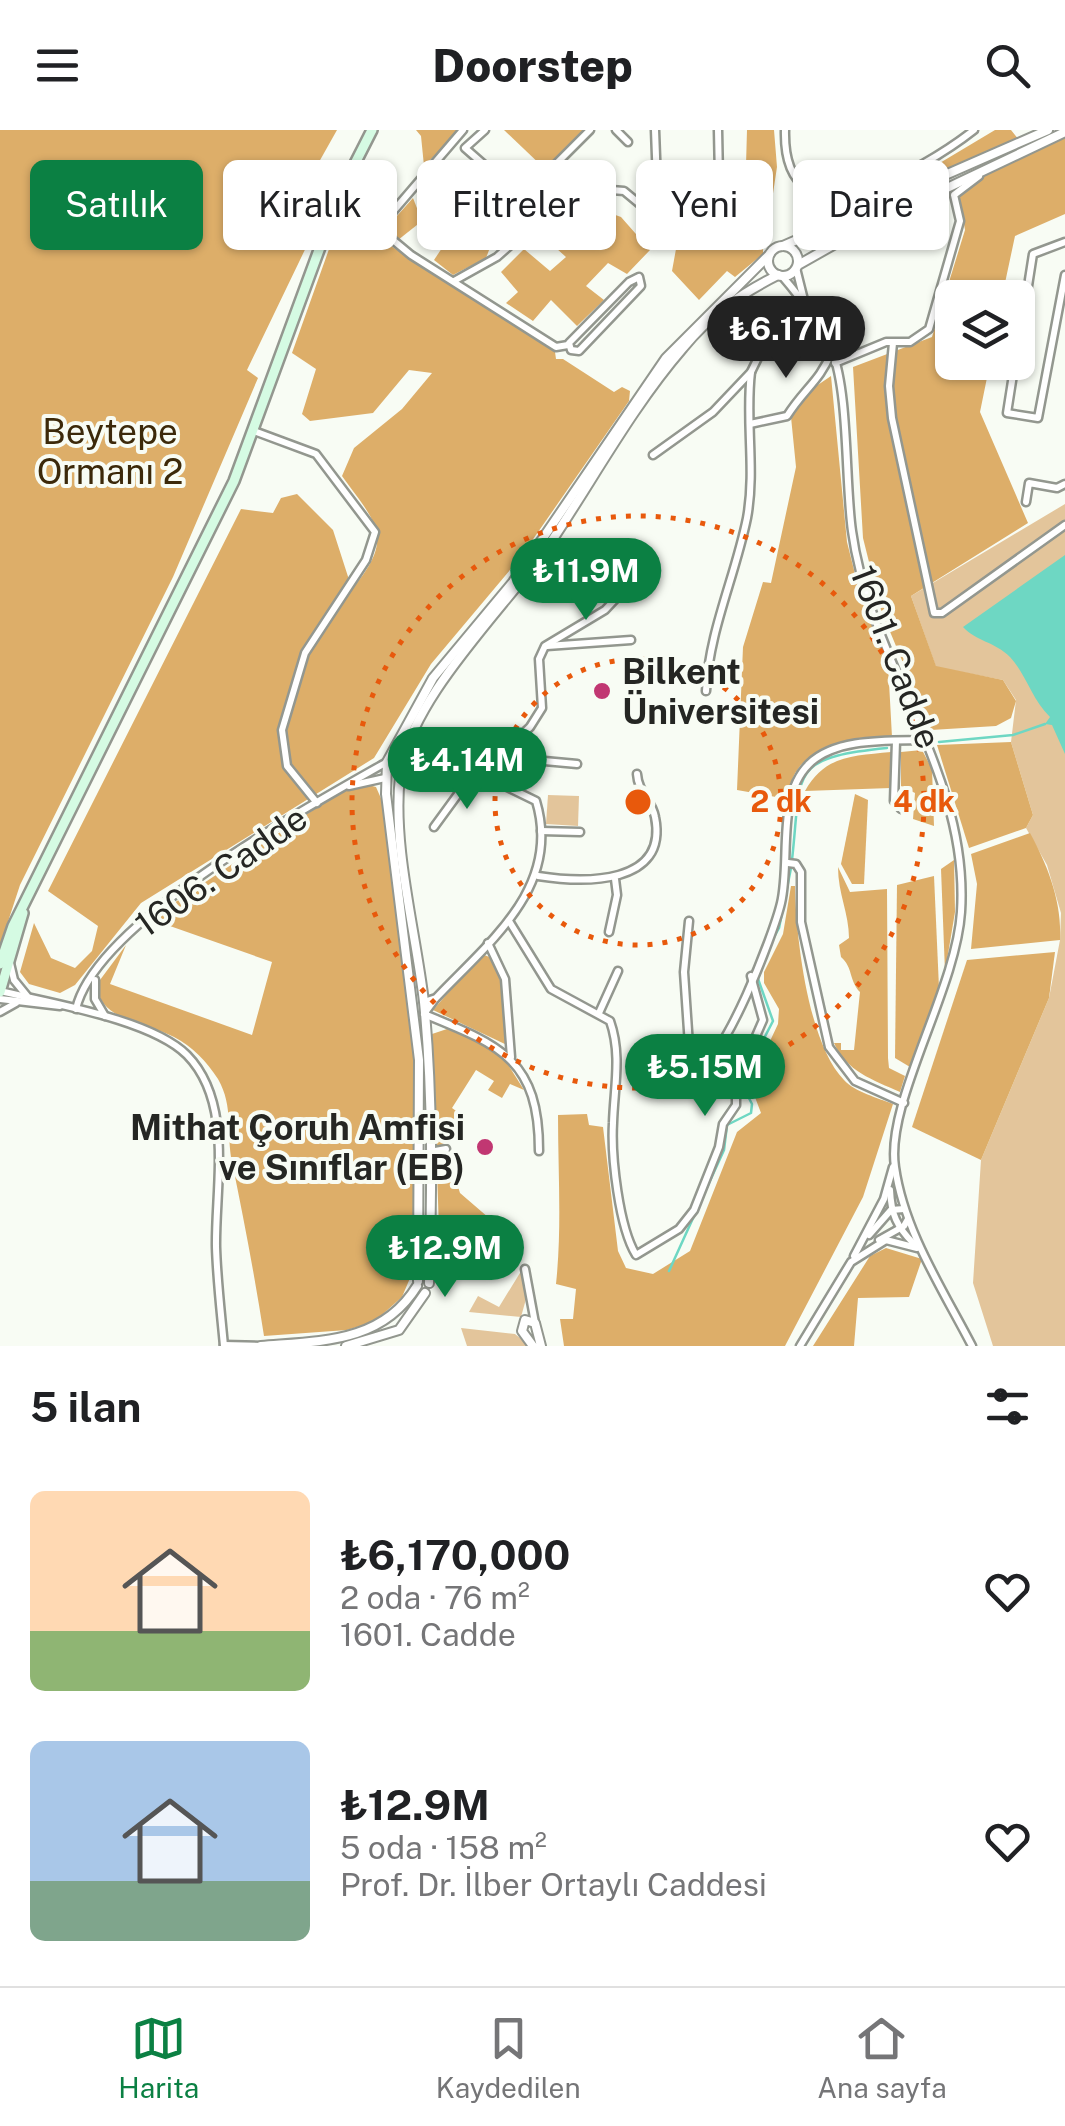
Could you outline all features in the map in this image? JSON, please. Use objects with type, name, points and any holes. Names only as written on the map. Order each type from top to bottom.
[{"type":"main road","points":[[0,993],[5,962],[24,906],[214,523],[254,431],[340,193],[372,130]]},
{"type":"street","points":[[397,207],[463,130]]},
{"type":"street","points":[[478,160],[465,148],[485,130]]},
{"type":"street","points":[[560,160],[590,130]]},
{"type":"street","points":[[616,130],[628,142]]},
{"type":"street","points":[[655,130],[656,160]]},
{"type":"street","points":[[718,130],[719,160]]},
{"type":"street","points":[[786,130],[788,161],[798,179],[823,193],[845,196],[910,172],[974,130]]},
{"type":"street","points":[[949,175],[1048,130]]},
{"type":"street","points":[[949,186],[1065,132]]},
{"type":"street","points":[[835,363],[886,342],[921,338],[929,330],[960,220],[954,195],[991,166]]},
{"type":"street","points":[[397,242],[556,348],[568,345],[628,282],[642,280],[639,291],[579,351],[568,345]]},
{"type":"street","points":[[426,1152],[386,778],[388,762],[434,678],[514,582],[666,358],[769,255],[793,242]]},
{"type":"street","points":[[1029,280],[1033,254],[1065,242]]},
{"type":"street","points":[[783,246],[795,252],[797,267]]},
{"type":"street","points":[[453,282],[505,250]]},
{"type":"street","points":[[346,1346],[400,1330],[427,1288],[428,1008],[402,842],[400,772],[430,702],[446,676],[515,592],[683,348],[738,295],[825,250]]},
{"type":"street","points":[[769,255],[770,267],[780,275]]},
{"type":"street","name":"1601. Cadde","points":[[797,267],[806,306]]},
{"type":"street","name":"1601. Cadde","points":[[780,275],[806,306],[832,352],[852,532],[864,583],[947,793],[958,839],[961,913],[952,972],[905,1103],[894,1164],[907,1214],[972,1346]]},
{"type":"street","points":[[1013,380],[1007,413],[1038,418],[1065,275]]},
{"type":"street","points":[[652,455],[713,412],[751,372],[770,331],[806,306]]},
{"type":"street","points":[[893,344],[889,386],[892,418],[934,613],[942,613],[1065,525]]},
{"type":"street","points":[[750,424],[787,416],[801,391],[824,376],[832,352]]},
{"type":"street","points":[[706,691],[712,644],[746,518],[753,473],[751,372]]},
{"type":"street","points":[[254,431],[316,454],[375,532],[361,568],[305,653],[282,730],[287,766],[317,804]]},
{"type":"street","points":[[1026,502],[1029,484],[1058,488],[1065,484]]},
{"type":"street","points":[[434,827],[461,790],[487,777],[491,764],[542,708],[539,659],[545,646],[606,610],[653,559]]},
{"type":"street","points":[[545,646],[630,640]]},
{"type":"street","points":[[689,921],[684,985],[690,1060],[696,1069],[703,1068],[720,1049],[780,905],[791,863],[791,794],[810,762],[844,746],[926,740]]},
{"type":"street","points":[[896,741],[894,801],[900,809]]},
{"type":"street","points":[[501,756],[577,764]]},
{"type":"street","points":[[388,762],[400,772]]},
{"type":"street","name":"1606. Cadde","points":[[77,1005],[105,962],[166,901],[388,762]]},
{"type":"street","points":[[386,778],[400,772]]},
{"type":"street","points":[[538,876],[615,880],[633,871],[656,842],[655,814],[640,791],[637,774]]},
{"type":"street","points":[[428,1008],[509,921],[538,876],[540,831],[536,801],[529,794],[487,777]]},
{"type":"street","name":"1606. Cadde","points":[[342,788],[386,778]]},
{"type":"street","points":[[540,831],[580,832]]},
{"type":"street","points":[[791,863],[801,872],[801,922],[829,1047],[854,1082],[905,1103]]},
{"type":"street","points":[[609,932],[618,895],[615,880]]},
{"type":"street","points":[[509,921],[551,990],[610,1020],[618,1063],[614,1153],[625,1235],[636,1255],[679,1229],[694,1210],[719,1147],[722,1124],[736,1105],[736,1082],[763,1020],[752,976]]},
{"type":"street","points":[[488,943],[505,979],[511,1057]]},
{"type":"street","points":[[5,962],[28,997]]},
{"type":"street","name":"1606. Cadde","points":[[77,1005],[105,962]]},
{"type":"street","points":[[600,1013],[618,971]]},
{"type":"street","points":[[95,980],[95,999],[106,1016]]},
{"type":"street","points":[[0,993],[61,1006]]},
{"type":"street","points":[[0,993],[18,1003],[77,1005],[187,1055],[210,1096],[216,1123],[216,1262],[224,1345],[319,1342],[369,1330],[397,1314],[418,1284],[426,1205]]},
{"type":"street","points":[[0,1012],[18,1003]]},
{"type":"street","points":[[412,1013],[417,1005],[428,1008],[446,1024],[489,1040],[511,1057],[528,1083],[537,1110],[538,1151]]},
{"type":"street","points":[[425,1034],[433,1025],[446,1024]]},
{"type":"street","points":[[426,1152],[446,1149]]},
{"type":"street","points":[[866,1245],[894,1164]]},
{"type":"street","points":[[890,1182],[891,1210],[898,1229],[925,1256]]},
{"type":"street","points":[[866,1245],[898,1229],[907,1214],[891,1210]]},
{"type":"street","points":[[800,1346],[851,1262],[891,1210]]},
{"type":"street","points":[[866,1245],[894,1240],[917,1248]]},
{"type":"street","points":[[526,1269],[532,1324],[541,1346]]},
{"type":"street","points":[[418,1284],[427,1288]]},
{"type":"street","points":[[532,1324],[520,1326],[533,1346]]},
{"type":"street","points":[[527,1335],[532,1324]]},
{"type":"shaded area","points":[[1065,504],[1065,1346],[993,1346],[973,1283],[981,1160],[1049,998],[1061,913],[1047,865],[1026,828],[1033,815],[1011,742],[1016,700],[1003,680],[936,667],[911,596]]},
{"type":"shaded area","points":[[548,795],[579,796],[578,826],[546,824]]},
{"type":"shaded area","points":[[523,1268],[526,1299],[521,1317],[469,1312],[478,1296],[499,1307]]},
{"type":"shaded area","points":[[461,1328],[515,1334],[530,1346],[467,1346]]},
{"type":"green space","name":"Beytepe Ormanı 2","points":[[0,130],[337,130],[320,160],[223,160],[223,250],[305,250],[247,370],[258,378],[173,577],[20,885],[0,946]]},
{"type":"green space","points":[[416,130],[460,130],[430,160],[423,160],[421,136]]},
{"type":"green space","points":[[504,130],[585,130],[556,160],[536,160]]},
{"type":"green space","points":[[747,130],[774,130],[777,167],[773,193],[773,160],[746,160]]},
{"type":"green space","points":[[995,130],[1011,130],[1019,140],[949,170],[949,160],[945,160]]},
{"type":"green space","points":[[1065,138],[1065,214],[1015,236],[1006,280],[950,280],[965,230],[959,195],[987,174]]},
{"type":"green space","points":[[413,198],[417,225],[398,240],[397,239],[397,216]]},
{"type":"green space","points":[[616,215],[636,234],[636,250],[650,250],[627,274],[608,263],[586,286],[604,300],[577,326],[551,300],[533,321],[506,303],[518,292],[501,272],[523,250],[550,271],[566,257],[558,250],[616,250]]},
{"type":"green space","points":[[329,250],[397,250],[555,352],[556,359],[563,359],[614,392],[622,387],[630,391],[629,401],[520,558],[431,664],[374,758],[141,903],[75,985],[60,993],[29,984],[20,972],[34,923],[51,958],[75,968],[92,951],[98,926],[48,891],[241,509],[273,513],[281,498],[297,494],[333,530],[352,589],[374,557],[377,543],[372,519],[342,476],[354,448],[402,409],[432,373],[409,370],[373,413],[310,421],[302,414],[316,369],[292,353]]},
{"type":"green space","points":[[441,250],[489,250],[486,258],[453,275],[434,260]]},
{"type":"green space","points":[[676,250],[763,250],[735,277],[727,271],[699,300],[672,271]]},
{"type":"green space","points":[[935,327],[935,380],[987,380],[980,412],[1028,523],[911,596],[936,666],[1003,680],[1016,701],[1011,718],[996,726],[931,730],[881,610],[863,538],[853,367],[932,337]]},
{"type":"green space","points":[[831,376],[847,542],[859,590],[888,664],[892,737],[840,744],[811,756],[792,780],[787,799],[737,790],[743,647],[763,582],[771,583],[796,467],[791,417],[806,393]]},
{"type":"green space","points":[[1011,742],[1033,815],[1026,828],[969,848],[937,745]]},
{"type":"green space","points":[[922,750],[932,769],[934,826],[913,819],[915,793],[901,786],[901,752]]},
{"type":"green space","points":[[891,752],[891,788],[805,791],[831,764]]},
{"type":"green space","points":[[365,784],[376,787],[383,803],[414,1045],[416,1264],[402,1297],[374,1322],[347,1330],[264,1336],[230,1151],[223,1089],[209,1067],[187,1045],[109,1009],[98,992],[100,980],[126,945],[110,984],[252,1035],[272,962],[150,919],[343,790]]},
{"type":"green space","points":[[855,794],[868,800],[864,884],[852,884],[841,864]]},
{"type":"green space","points":[[1030,833],[1052,885],[1059,912],[1060,940],[971,949],[977,884],[971,854]]},
{"type":"green space","points":[[954,860],[955,912],[945,972],[941,869]]},
{"type":"green space","points":[[838,867],[850,892],[887,889],[888,1058],[889,1068],[905,1076],[900,1092],[853,1068],[834,1043],[841,1043],[841,1050],[854,1050],[860,992],[841,957],[839,945],[849,938]]},
{"type":"green space","points":[[934,876],[939,988],[910,1067],[895,1058],[897,885]]},
{"type":"green space","points":[[791,886],[795,886],[806,989],[821,1041],[844,1080],[893,1104],[863,1197],[785,1346],[564,1346],[560,1319],[573,1319],[576,1289],[556,1284],[558,1115],[587,1114],[589,1125],[603,1127],[618,1251],[626,1268],[653,1274],[690,1251],[737,1132],[761,1113],[750,1084],[778,1024],[779,1009],[764,983],[764,972],[783,934]]},
{"type":"green space","points":[[1055,952],[1049,998],[981,1160],[912,1127],[967,960]]},
{"type":"green space","points":[[482,954],[494,959],[505,998],[507,1045],[433,1010]]},
{"type":"green space","points":[[450,1028],[502,1055],[524,1090],[510,1084],[502,1098],[488,1090],[494,1081],[476,1070],[452,1108],[459,1113],[442,1147],[435,1148],[432,1034]]},
{"type":"green space","points":[[450,1161],[460,1193],[489,1218],[482,1233],[451,1240],[440,1259],[437,1171]]},
{"type":"green space","points":[[886,1248],[922,1259],[909,1297],[858,1298],[854,1346],[813,1346],[870,1256]]},
{"type":"water","points":[[1065,555],[1065,754],[1052,725],[1045,724],[1050,717],[1016,664],[963,627]]},
{"type":"waterway","points":[[939,742],[1013,735],[1045,724]]},
{"type":"waterway","points":[[792,860],[797,807],[806,775],[831,757],[887,748]]},
{"type":"waterway","points":[[767,950],[779,928],[791,868]]},
{"type":"waterway","points":[[669,1271],[724,1150],[727,1125],[751,1113],[752,1104],[741,1083],[773,1021],[757,976]]},
{"type":"place","name":"Bilkent Üniversitesi","points":[[602,691]]},
{"type":"place","name":"Mithat Çoruh Amfisi ve Sınıflar (EB)","points":[[485,1147]]}]
